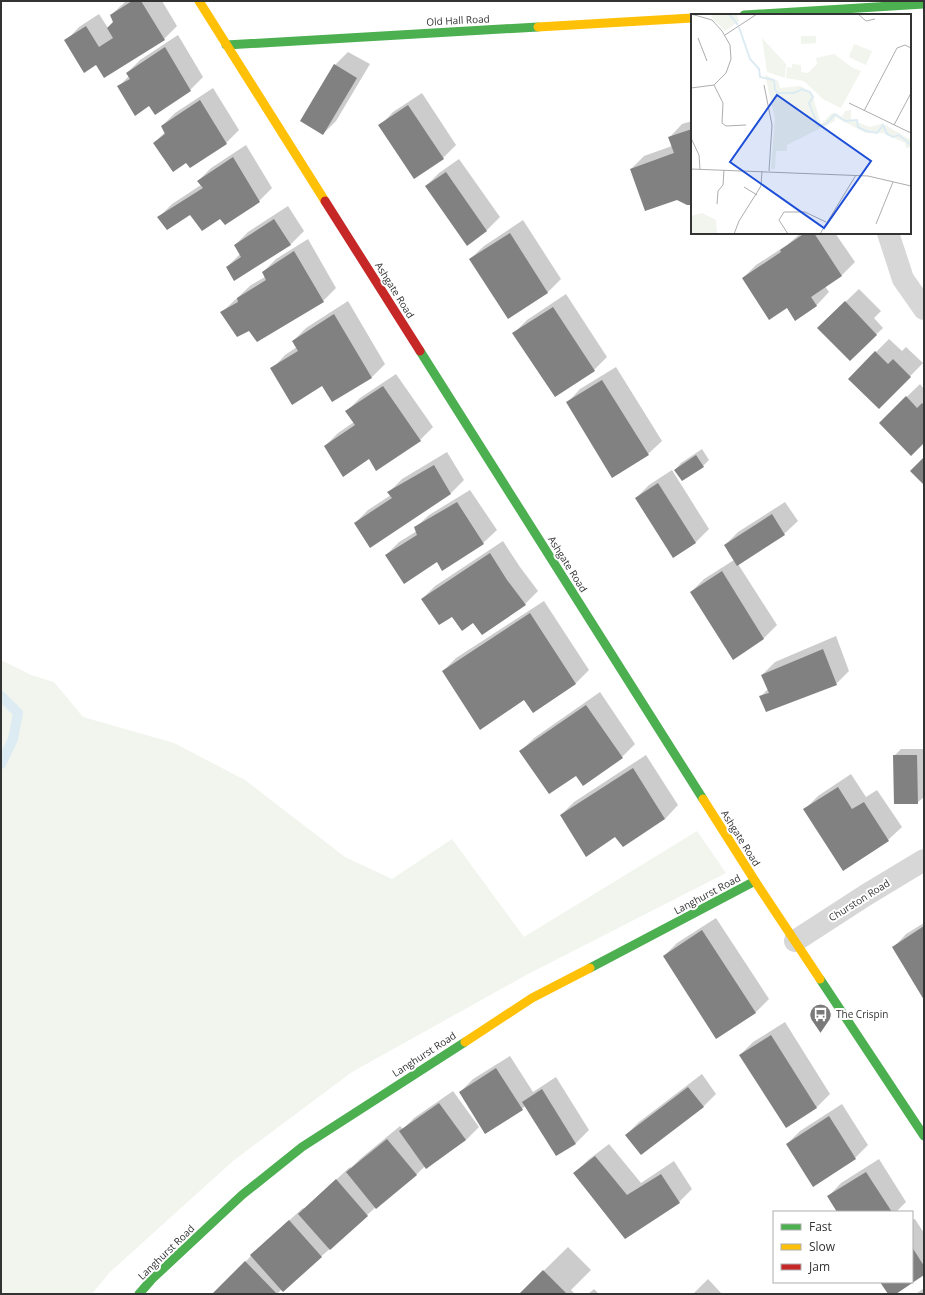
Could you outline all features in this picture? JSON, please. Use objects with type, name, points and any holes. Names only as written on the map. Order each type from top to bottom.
[{"type":"street","name":"Ashgate Road","points":[[198,1],[755,881],[924,1136]]},
{"type":"street","points":[[782,14],[859,12],[924,4]]},
{"type":"street","name":"Old Hall Road","points":[[226,45],[691,18]]},
{"type":"street","points":[[888,234],[903,279],[924,309]]},
{"type":"street","name":"Churston Road","points":[[795,941],[866,895],[924,860]]},
{"type":"street","name":"Langhurst Road","points":[[139,1294],[152,1279],[242,1195],[302,1147],[532,998],[755,881]]},
{"type":"shaded area","points":[[1,660],[31,675],[54,682],[83,717],[174,743],[245,780],[345,857],[392,879],[452,839],[524,937],[697,831],[726,873],[528,974],[352,1072],[233,1161],[109,1273],[92,1294],[1,1294]]},
{"type":"building","points":[[132,1],[141,1],[165,40],[104,78],[96,65],[84,73],[64,40],[86,26],[99,47],[113,38],[107,28],[113,22],[110,15]]},
{"type":"building","points":[[165,47],[191,91],[155,115],[149,106],[135,116],[117,86],[130,79],[126,73]]},
{"type":"building","points":[[334,64],[357,78],[323,135],[300,121]]},
{"type":"building","points":[[200,100],[227,144],[190,168],[186,163],[173,172],[153,143],[165,134],[161,126]]},
{"type":"building","points":[[408,105],[444,159],[414,179],[378,125]]},
{"type":"building","points":[[691,129],[691,205],[687,205],[677,200],[645,211],[630,169],[674,153],[668,137]]},
{"type":"building","points":[[233,157],[260,202],[225,225],[220,219],[202,231],[190,215],[167,230],[157,217],[203,188],[197,181]]},
{"type":"building","points":[[446,172],[487,231],[467,246],[425,186]]},
{"type":"building","points":[[274,219],[291,245],[234,281],[226,267],[241,257],[234,245]]},
{"type":"building","points":[[510,233],[548,293],[508,319],[469,259]]},
{"type":"building","points":[[804,234],[815,234],[842,276],[811,297],[817,306],[795,321],[787,308],[769,320],[742,278],[781,252],[780,250]]},
{"type":"building","points":[[294,251],[324,302],[257,342],[249,331],[237,337],[220,312],[238,302],[237,298],[266,280],[262,272]]},
{"type":"building","points":[[845,301],[877,335],[850,361],[817,328]]},
{"type":"building","points":[[553,307],[595,371],[555,397],[512,333]]},
{"type":"building","points":[[334,314],[372,378],[332,402],[322,386],[292,405],[270,368],[298,351],[292,341]]},
{"type":"building","points":[[875,351],[888,364],[893,359],[911,377],[879,409],[848,379]]},
{"type":"building","points":[[602,380],[649,455],[612,478],[566,402]]},
{"type":"building","points":[[383,386],[421,441],[376,471],[369,459],[343,477],[324,446],[355,425],[345,411]]},
{"type":"building","points":[[906,396],[917,408],[922,403],[924,405],[924,443],[911,456],[879,423]]},
{"type":"building","points":[[696,455],[704,467],[682,481],[674,470]]},
{"type":"building","points":[[924,457],[924,485],[910,471]]},
{"type":"building","points":[[434,465],[451,494],[370,548],[354,523],[392,498],[387,492]]},
{"type":"building","points":[[658,483],[696,543],[673,558],[635,498]]},
{"type":"building","points":[[457,502],[484,544],[442,571],[437,562],[404,584],[385,555],[417,535],[414,527]]},
{"type":"building","points":[[772,514],[785,535],[737,566],[724,545]]},
{"type":"building","points":[[490,553],[507,580],[526,605],[482,635],[473,623],[462,631],[452,617],[439,625],[421,599]]},
{"type":"building","points":[[722,571],[764,639],[733,660],[690,592]]},
{"type":"building","points":[[530,613],[576,684],[533,713],[524,700],[480,730],[442,671]]},
{"type":"building","points":[[823,649],[837,685],[766,712],[759,696],[769,693],[761,675]]},
{"type":"building","points":[[586,705],[623,758],[583,786],[576,776],[549,794],[519,751]]},
{"type":"building","points":[[893,755],[917,755],[918,804],[894,804]]},
{"type":"building","points":[[633,768],[665,819],[623,847],[615,837],[586,857],[560,815]]},
{"type":"building","points":[[838,787],[852,809],[864,802],[889,841],[843,871],[803,809]]},
{"type":"building","points":[[924,926],[924,1000],[892,947]]},
{"type":"building","points":[[702,930],[756,1013],[716,1039],[663,956]]},
{"type":"building","points":[[771,1035],[817,1108],[786,1128],[739,1055]]},
{"type":"building","points":[[496,1068],[523,1110],[485,1134],[459,1092]]},
{"type":"building","points":[[688,1087],[704,1107],[641,1155],[625,1135]]},
{"type":"building","points":[[542,1089],[576,1144],[556,1156],[522,1102]]},
{"type":"building","points":[[439,1103],[466,1140],[426,1169],[399,1131]]},
{"type":"building","points":[[829,1116],[856,1159],[813,1187],[786,1144]]},
{"type":"building","points":[[387,1139],[417,1175],[376,1209],[346,1172]]},
{"type":"building","points":[[595,1156],[627,1195],[661,1174],[680,1203],[625,1239],[573,1173]]},
{"type":"building","points":[[866,1172],[891,1211],[836,1211],[827,1196]]},
{"type":"building","points":[[336,1179],[368,1216],[330,1250],[298,1214]]},
{"type":"building","points":[[289,1220],[322,1257],[283,1292],[250,1255]]},
{"type":"building","points":[[913,1249],[924,1266],[924,1275],[913,1282]]},
{"type":"building","points":[[245,1261],[277,1294],[212,1294]]},
{"type":"building","points":[[543,1270],[567,1294],[519,1294]]},
{"type":"building","points":[[881,1283],[912,1283],[896,1294],[888,1294]]},
{"type":"waterway","points":[[1,696],[18,713],[13,739],[1,764]]},
{"type":"traffic: fast","points":[[760,14],[924,4]]},
{"type":"traffic: fast","points":[[226,45],[538,27]]},
{"type":"traffic: fast","points":[[420,351],[703,799]]},
{"type":"traffic: fast","points":[[590,968],[755,881]]},
{"type":"traffic: fast","points":[[820,979],[924,1136]]},
{"type":"traffic: fast","points":[[139,1294],[152,1279],[242,1195],[302,1147],[465,1042]]},
{"type":"traffic: slow","points":[[199,1],[325,201]]},
{"type":"traffic: slow","points":[[538,27],[691,18]]},
{"type":"traffic: slow","points":[[703,799],[820,979]]},
{"type":"traffic: slow","points":[[465,1042],[532,998],[590,968]]},
{"type":"traffic: jam","points":[[325,201],[420,351]]},
{"type":"place","name":"The Crispin","points":[[821,1034]]}]
